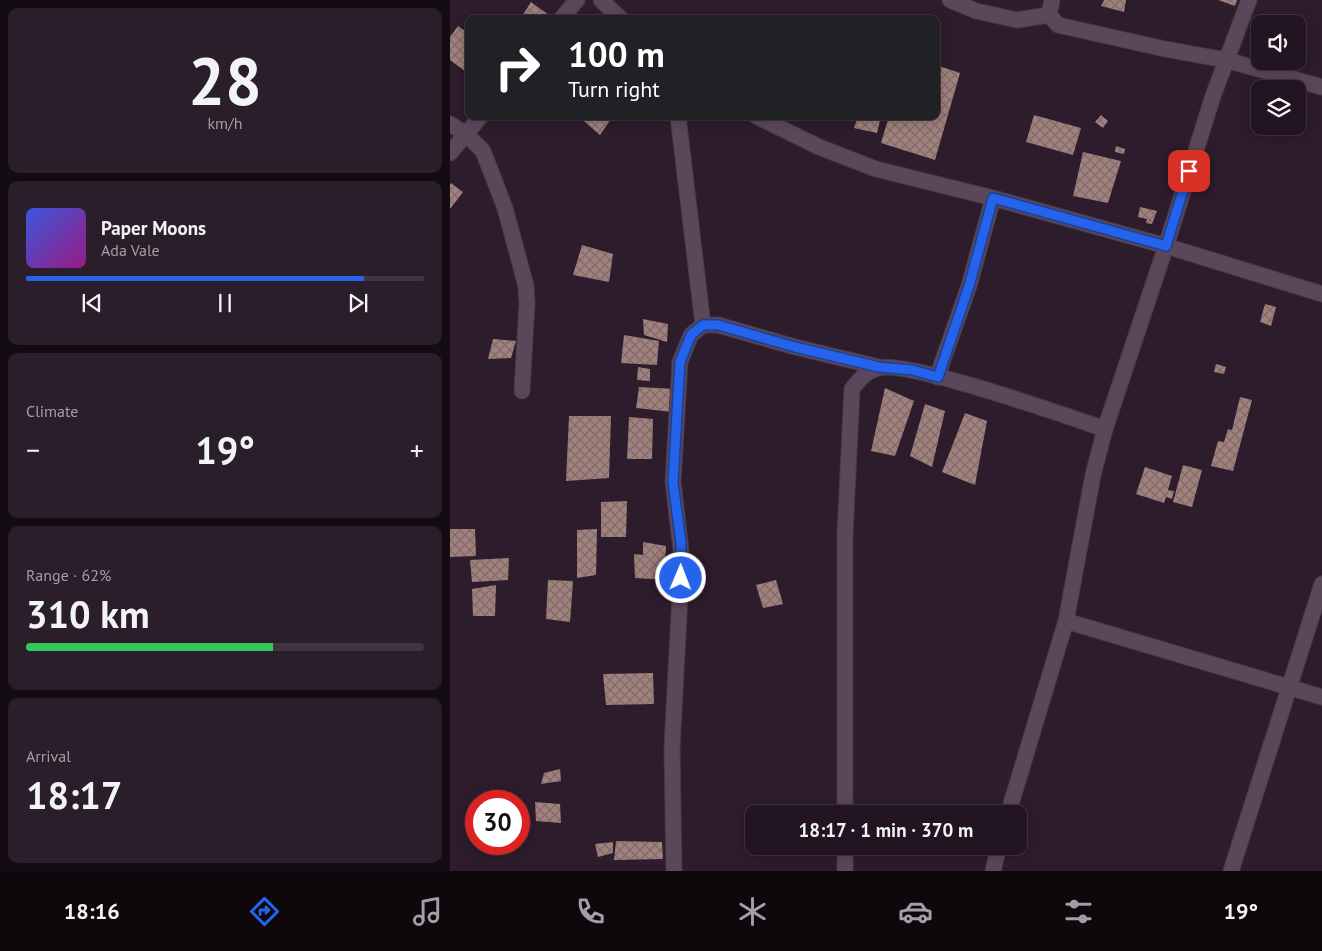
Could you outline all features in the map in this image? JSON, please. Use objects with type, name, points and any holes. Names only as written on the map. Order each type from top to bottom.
[{"type":"street","points":[[564,15],[577,0]]},
{"type":"street","points":[[601,0],[618,15]]},
{"type":"street","points":[[950,0],[976,11],[1017,20],[1051,7],[1058,25],[1165,49],[1226,60],[1322,87]]},
{"type":"street","points":[[1011,805],[1066,621],[1092,475],[1105,429],[1226,60],[1249,0]]},
{"type":"street","points":[[450,153],[478,120]]},
{"type":"street","points":[[678,120],[703,325]]},
{"type":"street","points":[[764,120],[819,147],[876,169],[993,198],[1166,246],[1322,294]]},
{"type":"street","points":[[450,124],[466,134],[484,151],[505,208],[526,286],[527,303],[522,391]]},
{"type":"street","points":[[938,377],[969,286],[993,198]]},
{"type":"street","points":[[674,871],[672,747],[682,559],[673,482],[680,362],[691,335],[703,325],[718,325],[795,347],[879,367],[912,370],[1034,404],[1105,429]]},
{"type":"street","points":[[845,805],[845,535],[852,389],[862,375],[879,367]]},
{"type":"street","points":[[1232,871],[1322,584]]},
{"type":"street","points":[[1066,621],[1322,697]]},
{"type":"street","points":[[845,855],[845,871]]},
{"type":"street","points":[[993,871],[997,855]]},
{"type":"building","points":[[1104,0],[1126,0],[1124,12],[1101,6]]},
{"type":"building","points":[[1218,0],[1237,0],[1235,6]]},
{"type":"building","points":[[531,2],[549,15],[523,15]]},
{"type":"building","points":[[458,26],[465,31],[465,71],[450,60],[450,37]]},
{"type":"building","points":[[940,66],[960,73],[935,160],[881,143],[888,120],[940,120]]},
{"type":"building","points":[[1034,115],[1081,128],[1073,155],[1026,142]]},
{"type":"building","points":[[1101,115],[1108,121],[1103,128],[1095,122]]},
{"type":"building","points":[[585,120],[610,120],[600,135]]},
{"type":"building","points":[[857,120],[880,120],[877,133],[854,128]]},
{"type":"building","points":[[1116,146],[1125,149],[1124,154],[1115,152]]},
{"type":"building","points":[[1083,152],[1121,161],[1108,203],[1073,196]]},
{"type":"building","points":[[451,183],[463,192],[450,209],[450,185]]},
{"type":"building","points":[[1140,207],[1157,211],[1152,224],[1146,223],[1147,219],[1138,217]]},
{"type":"building","points":[[582,245],[613,254],[609,282],[573,275]]},
{"type":"building","points":[[1265,304],[1276,307],[1271,326],[1260,322]]},
{"type":"building","points":[[643,319],[668,324],[667,342],[644,335]]},
{"type":"building","points":[[624,335],[659,341],[657,365],[621,363]]},
{"type":"building","points":[[493,339],[516,341],[511,358],[488,359]]},
{"type":"building","points":[[1216,364],[1226,367],[1224,374],[1214,372]]},
{"type":"building","points":[[638,367],[650,369],[650,381],[637,380]]},
{"type":"building","points":[[639,387],[675,389],[673,412],[636,408]]},
{"type":"building","points":[[885,388],[914,401],[895,456],[871,451]]},
{"type":"building","points":[[1240,397],[1252,400],[1233,471],[1211,466],[1218,441],[1224,442],[1228,429],[1232,430]]},
{"type":"building","points":[[925,404],[945,411],[932,467],[910,456]]},
{"type":"building","points":[[965,413],[987,421],[975,485],[942,472]]},
{"type":"building","points":[[569,416],[611,416],[609,478],[566,481]]},
{"type":"building","points":[[629,417],[653,419],[652,459],[627,459]]},
{"type":"building","points":[[1183,465],[1202,470],[1192,507],[1173,502]]},
{"type":"building","points":[[1145,467],[1172,476],[1168,490],[1174,491],[1172,499],[1166,497],[1164,503],[1136,494]]},
{"type":"building","points":[[627,501],[626,537],[601,537],[601,502]]},
{"type":"building","points":[[450,529],[475,529],[476,556],[450,557]]},
{"type":"building","points":[[597,529],[596,575],[577,578],[577,530]]},
{"type":"building","points":[[643,542],[666,546],[665,566],[670,567],[668,580],[635,578],[634,554],[643,555]]},
{"type":"building","points":[[509,558],[508,580],[472,582],[470,560]]},
{"type":"building","points":[[548,580],[573,581],[570,622],[546,619]]},
{"type":"building","points":[[776,580],[783,604],[763,608],[756,585]]},
{"type":"building","points":[[496,585],[495,616],[473,616],[472,589]]},
{"type":"building","points":[[653,673],[654,704],[606,705],[603,674]]},
{"type":"building","points":[[560,769],[561,781],[541,784],[544,773]]},
{"type":"building","points":[[535,802],[560,804],[561,823],[536,821]]},
{"type":"building","points":[[616,841],[662,842],[663,859],[614,860]]},
{"type":"building","points":[[613,842],[613,853],[598,857],[595,844]]},
{"type":"route","points":[[681,578],[681,543],[673,482],[680,362],[691,335],[703,325],[718,325],[795,347],[879,367],[912,370],[938,377],[969,286],[993,198],[1166,246],[1189,171]]}]
